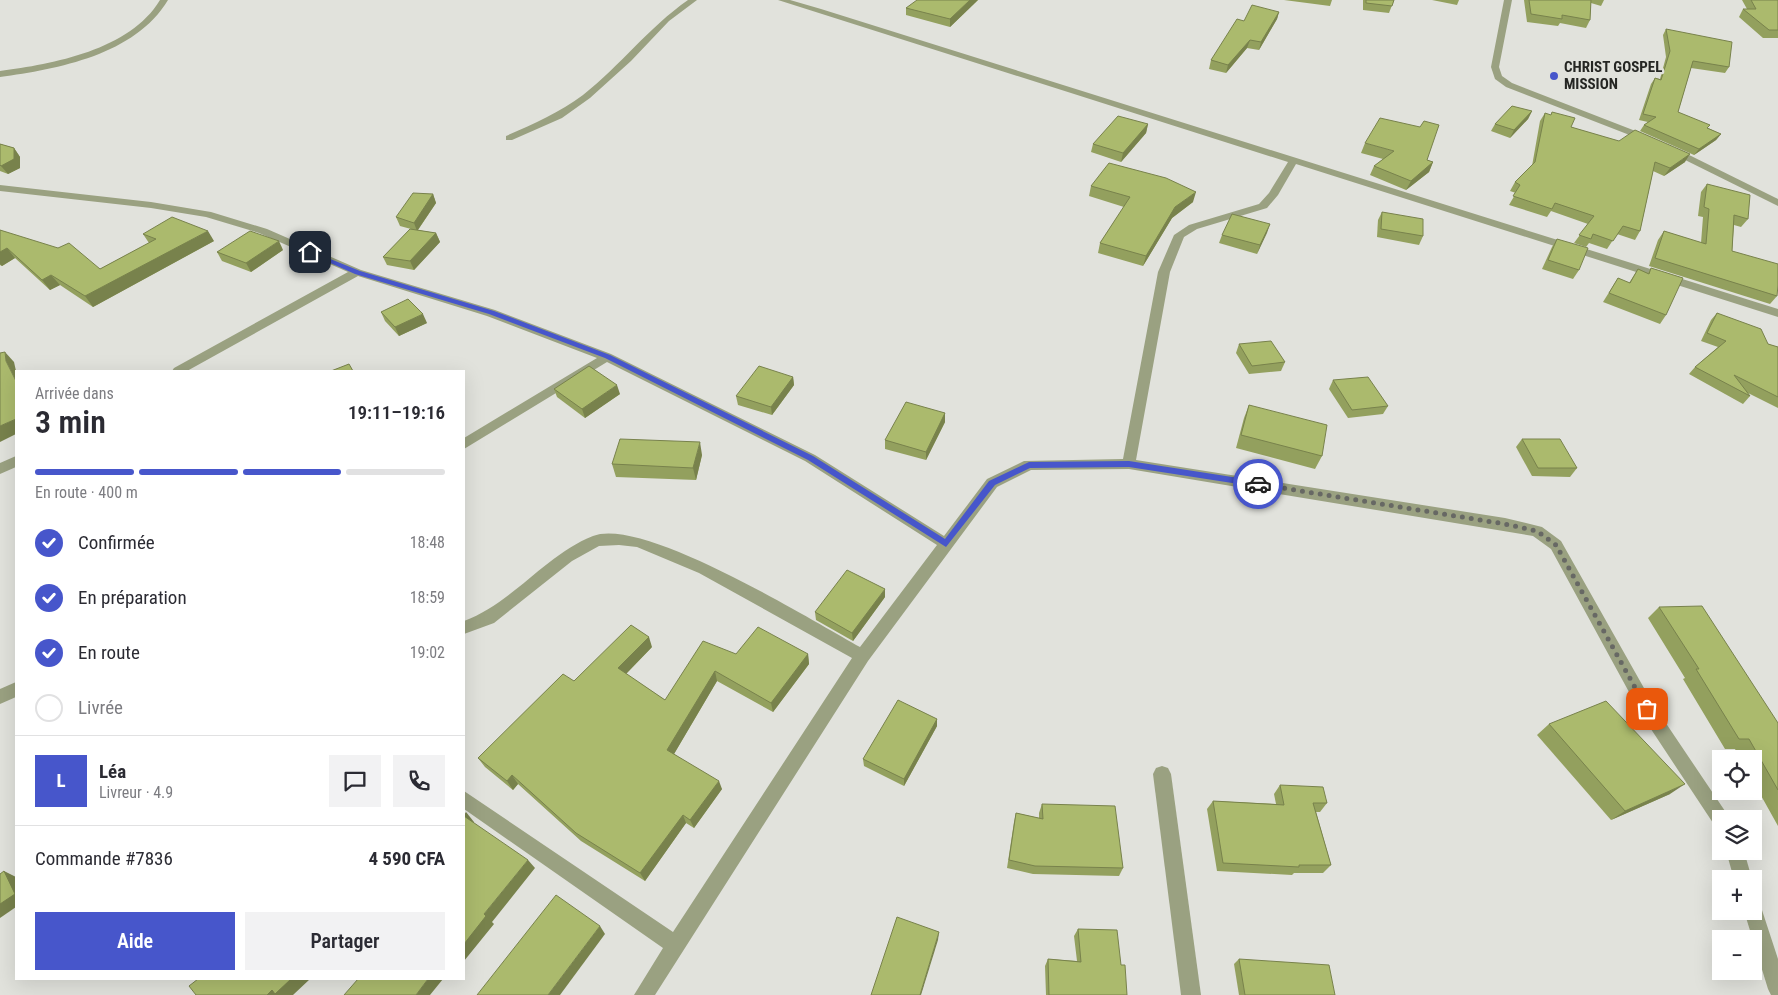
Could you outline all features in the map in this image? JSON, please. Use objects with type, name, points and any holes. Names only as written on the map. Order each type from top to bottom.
[{"type":"street","points":[[0,74],[58,64],[103,50],[150,19],[164,0]]},
{"type":"street","points":[[509,138],[559,116],[587,96],[666,19],[693,0]]},
{"type":"street","points":[[782,0],[1594,252],[1778,313]]},
{"type":"street","points":[[1508,0],[1494,67],[1498,77],[1509,85],[1658,144],[1778,203]]},
{"type":"street","points":[[1129,464],[1164,272],[1179,235],[1193,227],[1263,206],[1273,195],[1294,160]]},
{"type":"street","points":[[0,188],[150,205],[207,214],[263,231],[357,272],[491,313],[607,357],[810,458],[946,544]]},
{"type":"street","points":[[180,370],[357,272]]},
{"type":"street","points":[[465,443],[607,357]]},
{"type":"street","points":[[0,470],[15,461]]},
{"type":"street","points":[[644,995],[862,656],[992,483],[1029,465],[1129,464],[1505,524],[1537,531],[1556,545],[1647,709],[1714,810]]},
{"type":"street","points":[[465,627],[489,618],[567,557],[597,540],[619,539],[639,542],[704,569],[862,656]]},
{"type":"street","points":[[0,697],[15,690]]},
{"type":"street","points":[[1162,774],[1191,995]]},
{"type":"street","points":[[465,801],[675,945]]},
{"type":"street","points":[[1756,920],[1778,989]]},
{"type":"building","points":[[917,0],[970,0],[950,19],[906,8]]},
{"type":"building","points":[[1366,0],[1394,0],[1392,6],[1366,3]]},
{"type":"building","points":[[1529,0],[1591,0],[1590,20],[1562,15],[1562,19],[1531,14]]},
{"type":"building","points":[[1751,0],[1778,0],[1778,30],[1769,30],[1743,9],[1756,9]]},
{"type":"building","points":[[1252,5],[1279,12],[1261,42],[1250,40],[1228,65],[1211,60],[1237,19],[1244,21]]},
{"type":"building","points":[[1666,29],[1732,42],[1729,67],[1693,61],[1678,112],[1710,125],[1707,128],[1721,134],[1699,149],[1644,125],[1656,117],[1643,114],[1655,78],[1661,80],[1670,51]]},
{"type":"building","points":[[1512,106],[1532,111],[1514,130],[1495,124]]},
{"type":"building","points":[[1552,112],[1575,118],[1571,127],[1619,141],[1635,130],[1690,154],[1670,168],[1655,162],[1640,231],[1623,226],[1613,241],[1593,234],[1591,239],[1579,235],[1594,216],[1555,203],[1552,209],[1513,196],[1520,185],[1515,182],[1535,162],[1545,113],[1551,115]]},
{"type":"building","points":[[1118,116],[1148,124],[1123,153],[1093,144]]},
{"type":"building","points":[[1380,118],[1420,127],[1424,121],[1439,125],[1427,160],[1433,162],[1411,181],[1374,166],[1394,151],[1365,143]]},
{"type":"building","points":[[0,144],[14,148],[14,159],[1,166],[0,165]]},
{"type":"building","points":[[1109,163],[1166,178],[1196,192],[1175,207],[1146,256],[1100,243],[1130,197],[1091,186]]},
{"type":"building","points":[[1707,184],[1750,195],[1748,219],[1734,215],[1732,251],[1778,264],[1777,296],[1655,258],[1664,231],[1706,244],[1709,209],[1704,207]]},
{"type":"building","points":[[413,193],[433,194],[414,223],[396,217]]},
{"type":"building","points":[[1382,212],[1423,219],[1423,236],[1381,229]]},
{"type":"building","points":[[1232,214],[1270,224],[1260,245],[1222,235]]},
{"type":"building","points":[[172,217],[208,231],[85,296],[51,275],[42,280],[7,248],[0,252],[0,230],[58,248],[69,243],[100,269],[156,239],[143,234]]},
{"type":"building","points":[[410,229],[436,233],[410,261],[383,257]]},
{"type":"building","points":[[250,231],[279,241],[246,263],[217,252]]},
{"type":"building","points":[[1557,239],[1588,248],[1579,270],[1548,260]]},
{"type":"building","points":[[1651,268],[1683,278],[1666,315],[1609,293],[1618,278],[1630,283],[1638,269],[1649,274]]},
{"type":"building","points":[[408,299],[423,314],[395,327],[381,312]]},
{"type":"building","points":[[1717,313],[1761,329],[1768,344],[1778,347],[1778,397],[1734,375],[1750,396],[1695,367],[1726,341],[1707,333]]},
{"type":"building","points":[[1271,341],[1285,362],[1252,366],[1239,344]]},
{"type":"building","points":[[5,352],[6,361],[15,379],[15,419],[0,426],[0,353]]},
{"type":"building","points":[[349,364],[352,370],[334,370]]},
{"type":"building","points":[[589,366],[617,385],[582,409],[554,389]]},
{"type":"building","points":[[759,366],[793,377],[771,407],[736,396]]},
{"type":"building","points":[[1368,377],[1388,406],[1352,410],[1333,380]]},
{"type":"building","points":[[906,402],[945,413],[926,452],[885,440]]},
{"type":"building","points":[[1249,405],[1327,425],[1322,456],[1241,435]]},
{"type":"building","points":[[620,439],[700,442],[693,468],[612,464]]},
{"type":"building","points":[[1522,439],[1560,439],[1577,468],[1538,468]]},
{"type":"building","points":[[847,570],[885,589],[852,633],[815,612]]},
{"type":"building","points":[[1702,606],[1778,723],[1778,790],[1762,762],[1762,750],[1755,750],[1749,739],[1739,739],[1696,669],[1699,669],[1659,607]]},
{"type":"building","points":[[631,625],[649,637],[618,668],[665,700],[703,641],[736,654],[758,627],[808,654],[771,703],[715,671],[667,750],[719,781],[690,820],[683,815],[640,873],[576,833],[512,775],[507,781],[478,758],[563,674],[574,681]]},
{"type":"building","points":[[898,700],[937,719],[904,779],[863,759]]},
{"type":"building","points":[[1606,701],[1685,784],[1625,811],[1549,724]]},
{"type":"building","points":[[1280,785],[1323,787],[1327,803],[1313,803],[1331,865],[1299,865],[1299,867],[1223,863],[1213,801],[1284,805]]},
{"type":"building","points":[[1042,804],[1115,806],[1123,868],[1035,866],[1009,860],[1016,813],[1043,819]]},
{"type":"building","points":[[465,817],[528,860],[484,914],[486,916],[465,943]]},
{"type":"building","points":[[4,871],[15,894],[0,904],[0,874]]},
{"type":"building","points":[[556,895],[600,926],[548,995],[477,995]]},
{"type":"building","points":[[897,917],[939,932],[920,995],[871,995]]},
{"type":"building","points":[[1078,929],[1117,930],[1121,965],[1125,965],[1127,995],[1049,995],[1048,959],[1081,962]]},
{"type":"building","points":[[1239,959],[1329,965],[1335,995],[1245,995]]},
{"type":"building","points":[[197,980],[290,980],[275,994],[272,990],[267,995],[196,995],[189,986]]},
{"type":"building","points":[[357,980],[427,980],[416,995],[344,995]]},
{"type":"way so far","points":[[1258,484],[1505,524],[1537,531],[1556,545],[1647,709]]},
{"type":"place","name":"CHRIST GOSPEL MISSION","points":[[1554,76]]},
{"type":"route","points":[[310,252],[357,272],[491,313],[607,357],[810,458],[946,544],[992,483],[1029,465],[1129,464],[1258,484]]}]
